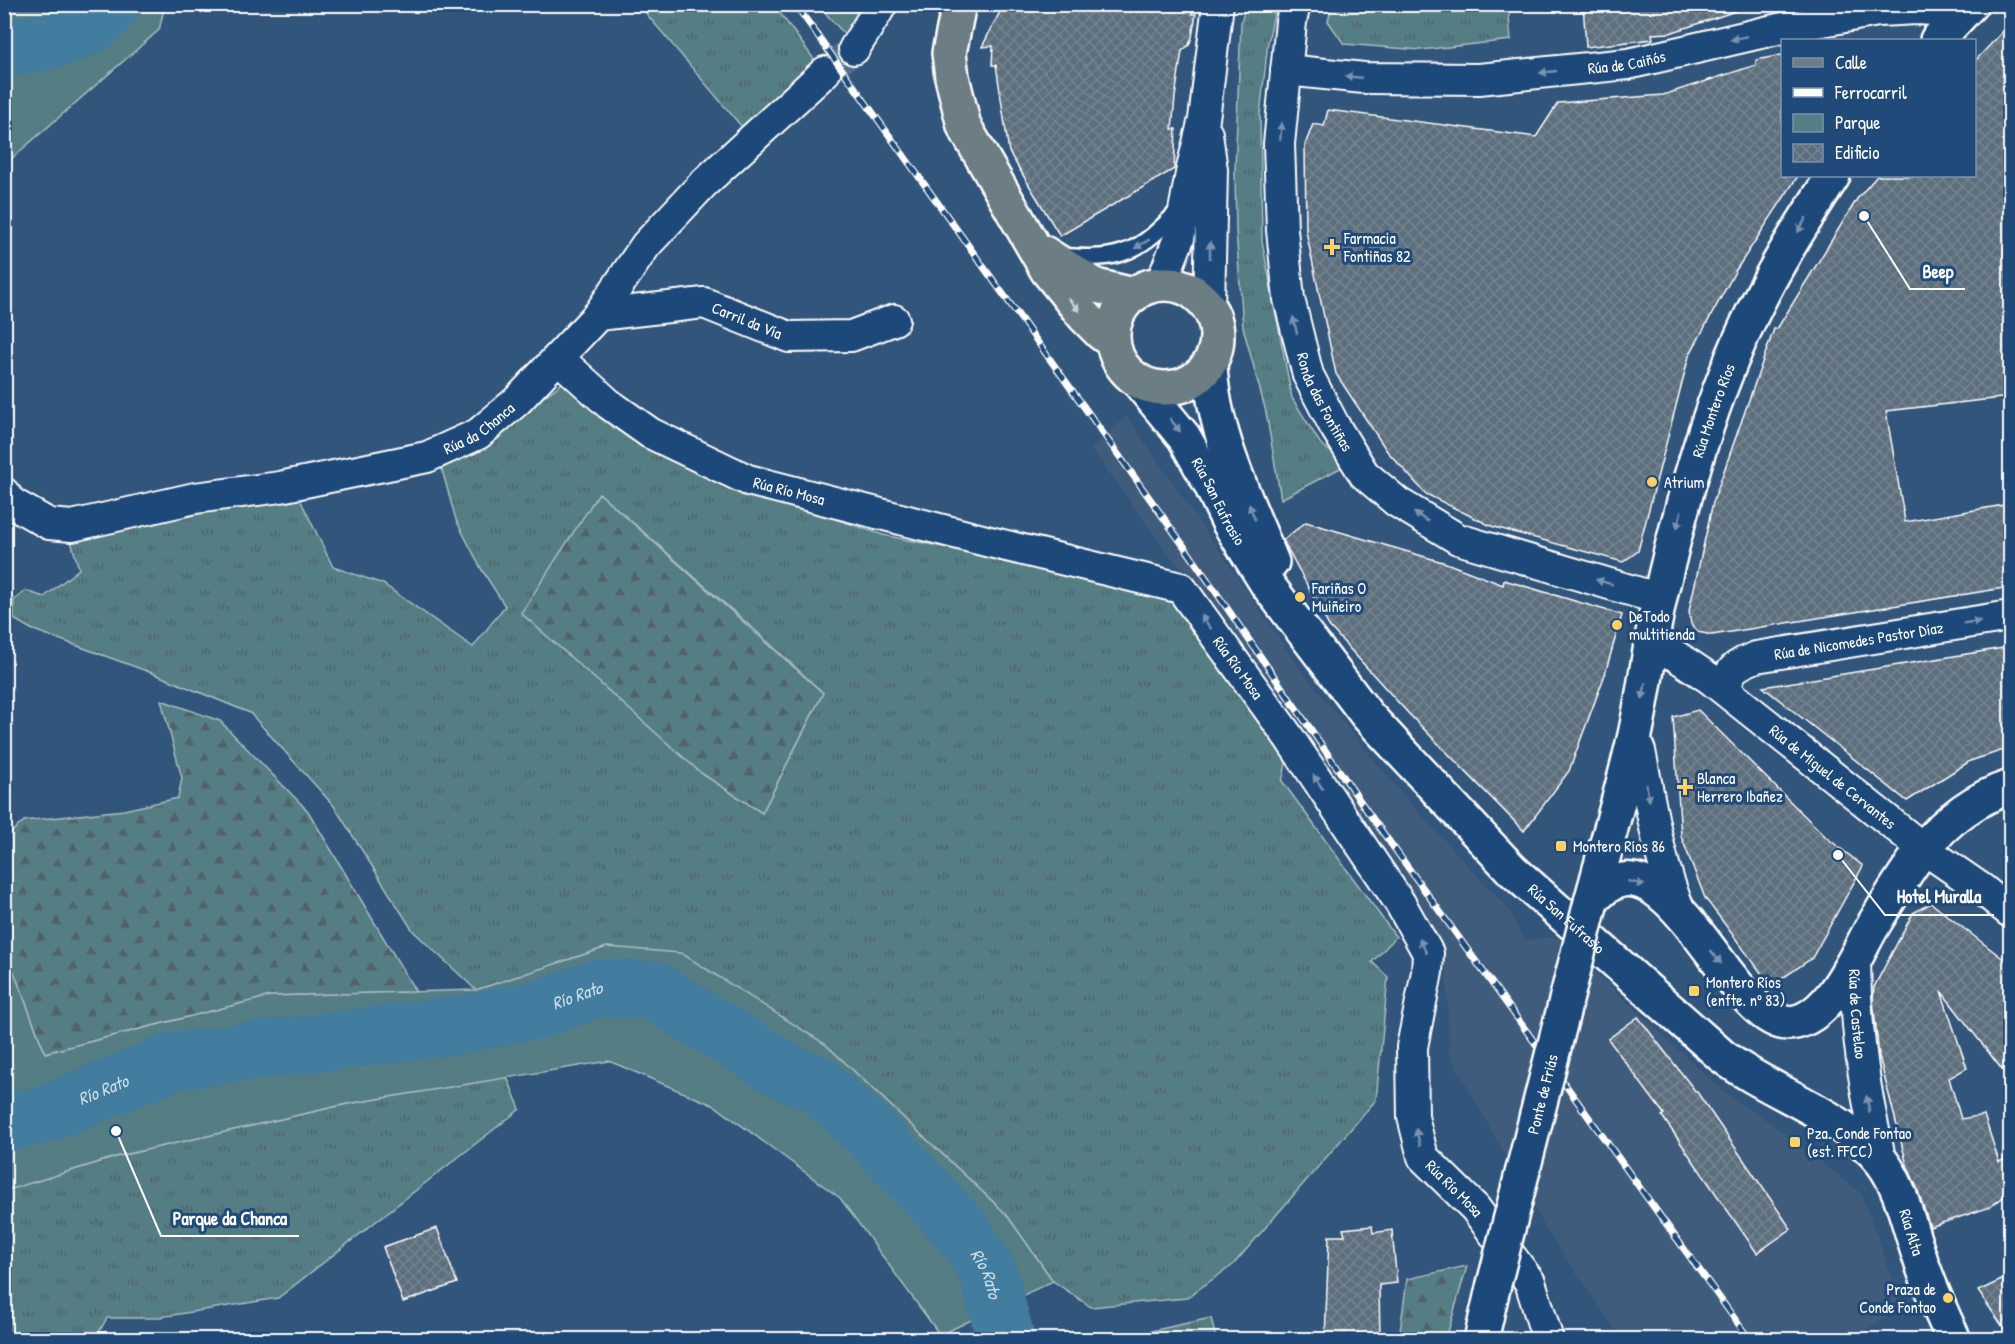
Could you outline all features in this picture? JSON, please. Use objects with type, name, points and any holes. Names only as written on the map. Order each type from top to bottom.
[{"type":"main road","points":[[959,4],[949,53],[952,77],[964,126],[1062,291],[1101,333],[1113,342]]},
{"type":"main road","points":[[1037,247],[1096,286],[1147,289],[1175,285],[1200,297],[1209,308],[1215,321],[1216,349],[1210,363],[1201,374],[1178,387],[1150,386],[1137,380],[1121,364],[1113,342],[1113,329],[1117,315],[1124,304],[1147,289]]},
{"type":"street","points":[[854,49],[882,4]]},
{"type":"street","points":[[1147,289],[1179,238],[1204,119],[1218,4]]},
{"type":"street","name":"Ronda das Fontiñas","points":[[1295,4],[1279,144],[1282,230],[1288,299],[1308,375],[1334,425],[1364,474],[1397,502],[1458,539],[1660,599]]},
{"type":"street","points":[[1938,39],[1967,8]]},
{"type":"street","name":"Rúa de Caiñós","points":[[1286,70],[1364,78],[1479,79],[1628,64],[1777,17],[1967,8]]},
{"type":"street","name":"Rúa da Chanca","points":[[4,493],[12,503],[49,524],[72,526],[195,498],[280,487],[427,457],[478,434],[517,401],[598,315],[646,245],[703,184],[825,72]]},
{"type":"street","points":[[1204,119],[1212,170],[1209,308]]},
{"type":"street","name":"Rúa Montero Ríos","points":[[1591,902],[1634,736],[1660,599],[1682,507],[1730,365],[1745,328],[1778,265],[1832,177]]},
{"type":"street","name":"Carril da Vía","points":[[598,315],[704,303],[789,337],[851,336],[894,320]]},
{"type":"street","name":"Rúa Río Mosa","points":[[558,358],[609,404],[650,433],[748,480],[1181,588],[1294,746],[1400,903],[1428,953],[1428,972],[1412,1047],[1413,1118],[1424,1157],[1475,1208],[1530,1282],[1548,1340]]},
{"type":"street","name":"Rúa San Eufrasio","points":[[1210,363],[1216,414],[1228,450],[1298,624]]},
{"type":"street","name":"Rúa San Eufrasio","points":[[1137,380],[1184,437],[1236,533],[1267,584],[1367,714],[1512,870],[1722,1056],[1758,1081],[1810,1108],[1842,1128],[1867,1146],[1881,1161]]},
{"type":"street","name":"Rúa de Nicomedes Pastor Díaz","points":[[1727,691],[1727,677],[1734,668],[1756,657],[2010,616]]},
{"type":"street","name":"Rúa de Miguel de Cervantes","points":[[1652,646],[1676,656],[1727,691],[1924,849],[1982,889],[2010,912]]},
{"type":"street","name":"Rúa Montero Ríos","points":[[1634,736],[1640,751],[1660,853],[1670,888],[1680,911]]},
{"type":"street","name":"Rúa de Castelao","points":[[1881,1161],[1860,1057],[1855,958],[1894,892],[1924,849],[1969,806],[1986,796],[2010,787]]},
{"type":"street","name":"Rúa Montero Ríos","points":[[1591,902],[1599,892],[1610,885],[1630,880],[1652,888],[1680,911],[1746,995],[1761,1010],[1784,1023],[1797,1022],[1821,1007],[1835,992],[1855,958]]},
{"type":"street","name":"Ponte de Friás","points":[[1481,1340],[1591,902]]},
{"type":"street","name":"Rúa Alta","points":[[1881,1161],[1897,1187],[1930,1287],[1954,1340]]},
{"type":"lane","points":[[1037,247],[1097,258],[1128,252],[1153,237],[1185,205]]},
{"type":"shaded area","points":[[1127,416],[1298,666],[1401,793],[1510,911],[1524,940],[1557,937],[1724,1092],[1771,1123],[1861,1193],[1903,1306],[1864,1331],[1871,1339],[1622,1339],[1547,1231],[1450,1055],[1446,971],[1344,790],[1091,449]]},
{"type":"green space","points":[[5,4],[165,5],[159,30],[11,159],[5,161]]},
{"type":"green space","points":[[639,5],[774,5],[816,62],[747,133]]},
{"type":"green space","points":[[818,5],[861,5],[847,37]]},
{"type":"green space","points":[[1245,5],[1276,5],[1268,42],[1260,115],[1262,241],[1292,398],[1320,443],[1346,465],[1281,499],[1266,412],[1243,327],[1236,230],[1235,170],[1241,23]]},
{"type":"green space","points":[[1332,5],[1508,5],[1511,40],[1421,50],[1344,44],[1328,21]]},
{"type":"green space","points":[[2010,82],[2010,143],[2001,136],[2008,125],[2003,87]]},
{"type":"green space","points":[[564,382],[738,486],[883,535],[1169,592],[1288,755],[1282,781],[1396,937],[1372,962],[1388,977],[1376,1100],[1233,1265],[1186,1298],[1091,1307],[1053,1281],[1006,1214],[825,1044],[607,947],[476,990],[413,931],[334,806],[250,713],[152,673],[31,629],[14,619],[14,600],[26,591],[44,597],[79,569],[71,541],[297,493],[333,567],[383,584],[473,647],[505,606],[482,570],[456,520],[439,459],[464,455]],"holes":[[[599,493],[823,693],[762,813],[701,773]]]},
{"type":"green space","points":[[599,493],[823,693],[762,813],[701,773],[521,613]]},
{"type":"green space","points":[[161,700],[220,721],[308,811],[416,992],[271,996],[45,1053],[5,949],[4,839],[24,821],[124,810],[178,798],[182,778]]},
{"type":"green space","points":[[607,947],[681,953],[825,1044],[1006,1214],[1053,1281],[940,1335],[840,1198],[715,1106],[609,1061],[347,1104],[119,1156],[11,1189],[5,1186],[5,949],[45,1053],[271,996],[476,990]]},
{"type":"green space","points":[[507,1077],[520,1109],[278,1298],[154,1318],[107,1318],[95,1339],[5,1339],[4,1186],[11,1189],[119,1156],[347,1104]]},
{"type":"green space","points":[[1467,1266],[1446,1339],[1399,1339],[1407,1279]]},
{"type":"green space","points":[[1211,1318],[1216,1339],[1091,1339],[1133,1335]]},
{"type":"building","points":[[1004,4],[1193,4],[1192,14],[1196,14],[1189,45],[1182,51],[1175,97],[1172,129],[1176,129],[1174,169],[1060,236],[1009,152],[996,65],[992,65],[993,46],[982,47]]},
{"type":"building","points":[[1583,4],[1741,4],[1742,9],[1670,33],[1652,34],[1653,39],[1586,47]]},
{"type":"building","points":[[2010,24],[2010,82],[2003,87],[2010,141],[2010,397],[1886,411],[1905,522],[2010,504],[2010,587],[1712,635],[1698,632],[1691,624],[1689,611],[1713,502],[1774,329],[1777,329],[1857,199],[1876,177],[1976,177],[1976,60]]},
{"type":"building","points":[[1781,55],[1781,177],[1797,177],[1736,270],[1689,356],[1638,551],[1623,562],[1491,526],[1426,494],[1387,451],[1336,374],[1306,231],[1305,145],[1313,124],[1324,126],[1328,110],[1536,137],[1558,103],[1663,95],[1756,65],[1756,60]]},
{"type":"building","points":[[1306,522],[1446,563],[1503,585],[1504,580],[1622,615],[1604,677],[1569,771],[1524,831],[1408,713],[1329,626],[1283,540]]},
{"type":"building","points":[[2010,647],[2010,748],[1970,761],[1907,801],[1763,687]]},
{"type":"building","points":[[1698,710],[1827,838],[1863,866],[1812,958],[1771,986],[1705,898],[1681,836],[1673,717]]},
{"type":"building","points":[[1931,903],[2010,964],[2010,1080],[1941,991],[1967,1068],[1949,1078],[1961,1119],[1984,1115],[1999,1162],[2010,1157],[2010,1192],[1990,1207],[1930,1227],[1907,1165],[1879,1056],[1873,1000],[1874,987],[1913,913]]},
{"type":"building","points":[[1638,1017],[1697,1092],[1791,1229],[1757,1253],[1662,1116],[1664,1114],[1608,1039]]},
{"type":"building","points":[[1372,1226],[1373,1233],[1392,1230],[1397,1283],[1379,1285],[1380,1340],[1325,1340],[1329,1236],[1345,1236],[1343,1229]]},
{"type":"building","points":[[437,1228],[457,1283],[403,1302],[383,1247]]},
{"type":"building","points":[[2010,1276],[2010,1337],[1978,1291]]},
{"type":"waterway","points":[[4,49],[48,41],[78,31],[103,15],[112,4]]},
{"type":"waterway","name":"Río Rato","points":[[4,1119],[13,1121],[45,1114],[174,1061],[460,1025],[540,1009],[598,988],[653,990],[771,1063],[797,1077],[815,1082],[870,1132],[963,1232],[988,1272],[1006,1340]]},
{"type":"tunnel","points":[[825,72],[854,49]]},
{"type":"railway","points":[[795,4],[1191,556],[1365,808],[1750,1340]]},
{"type":"place","name":"Beep","points":[[1864,216]]},
{"type":"place","name":"Farmacia Fontiñas 82","points":[[1332,247]]},
{"type":"place","name":"Atrium","points":[[1652,482]]},
{"type":"place","name":"Fariñas O Muiñeiro","points":[[1300,597]]},
{"type":"place","name":"DeTodo multitienda","points":[[1617,625]]},
{"type":"place","name":"Blanca Herrero Ibañez","points":[[1685,787]]},
{"type":"place","name":"Montero Ríos 86","points":[[1561,846]]},
{"type":"place","name":"Hotel Muralla","points":[[1838,855]]},
{"type":"place","name":"Montero Ríos (enfte. nº 83)","points":[[1694,991]]},
{"type":"place","name":"Parque da Chanca","points":[[116,1131]]},
{"type":"place","name":"Pza. Conde Fontao (est. FFCC)","points":[[1795,1142]]},
{"type":"place","name":"Praza de Conde Fontao","points":[[1948,1298]]}]
